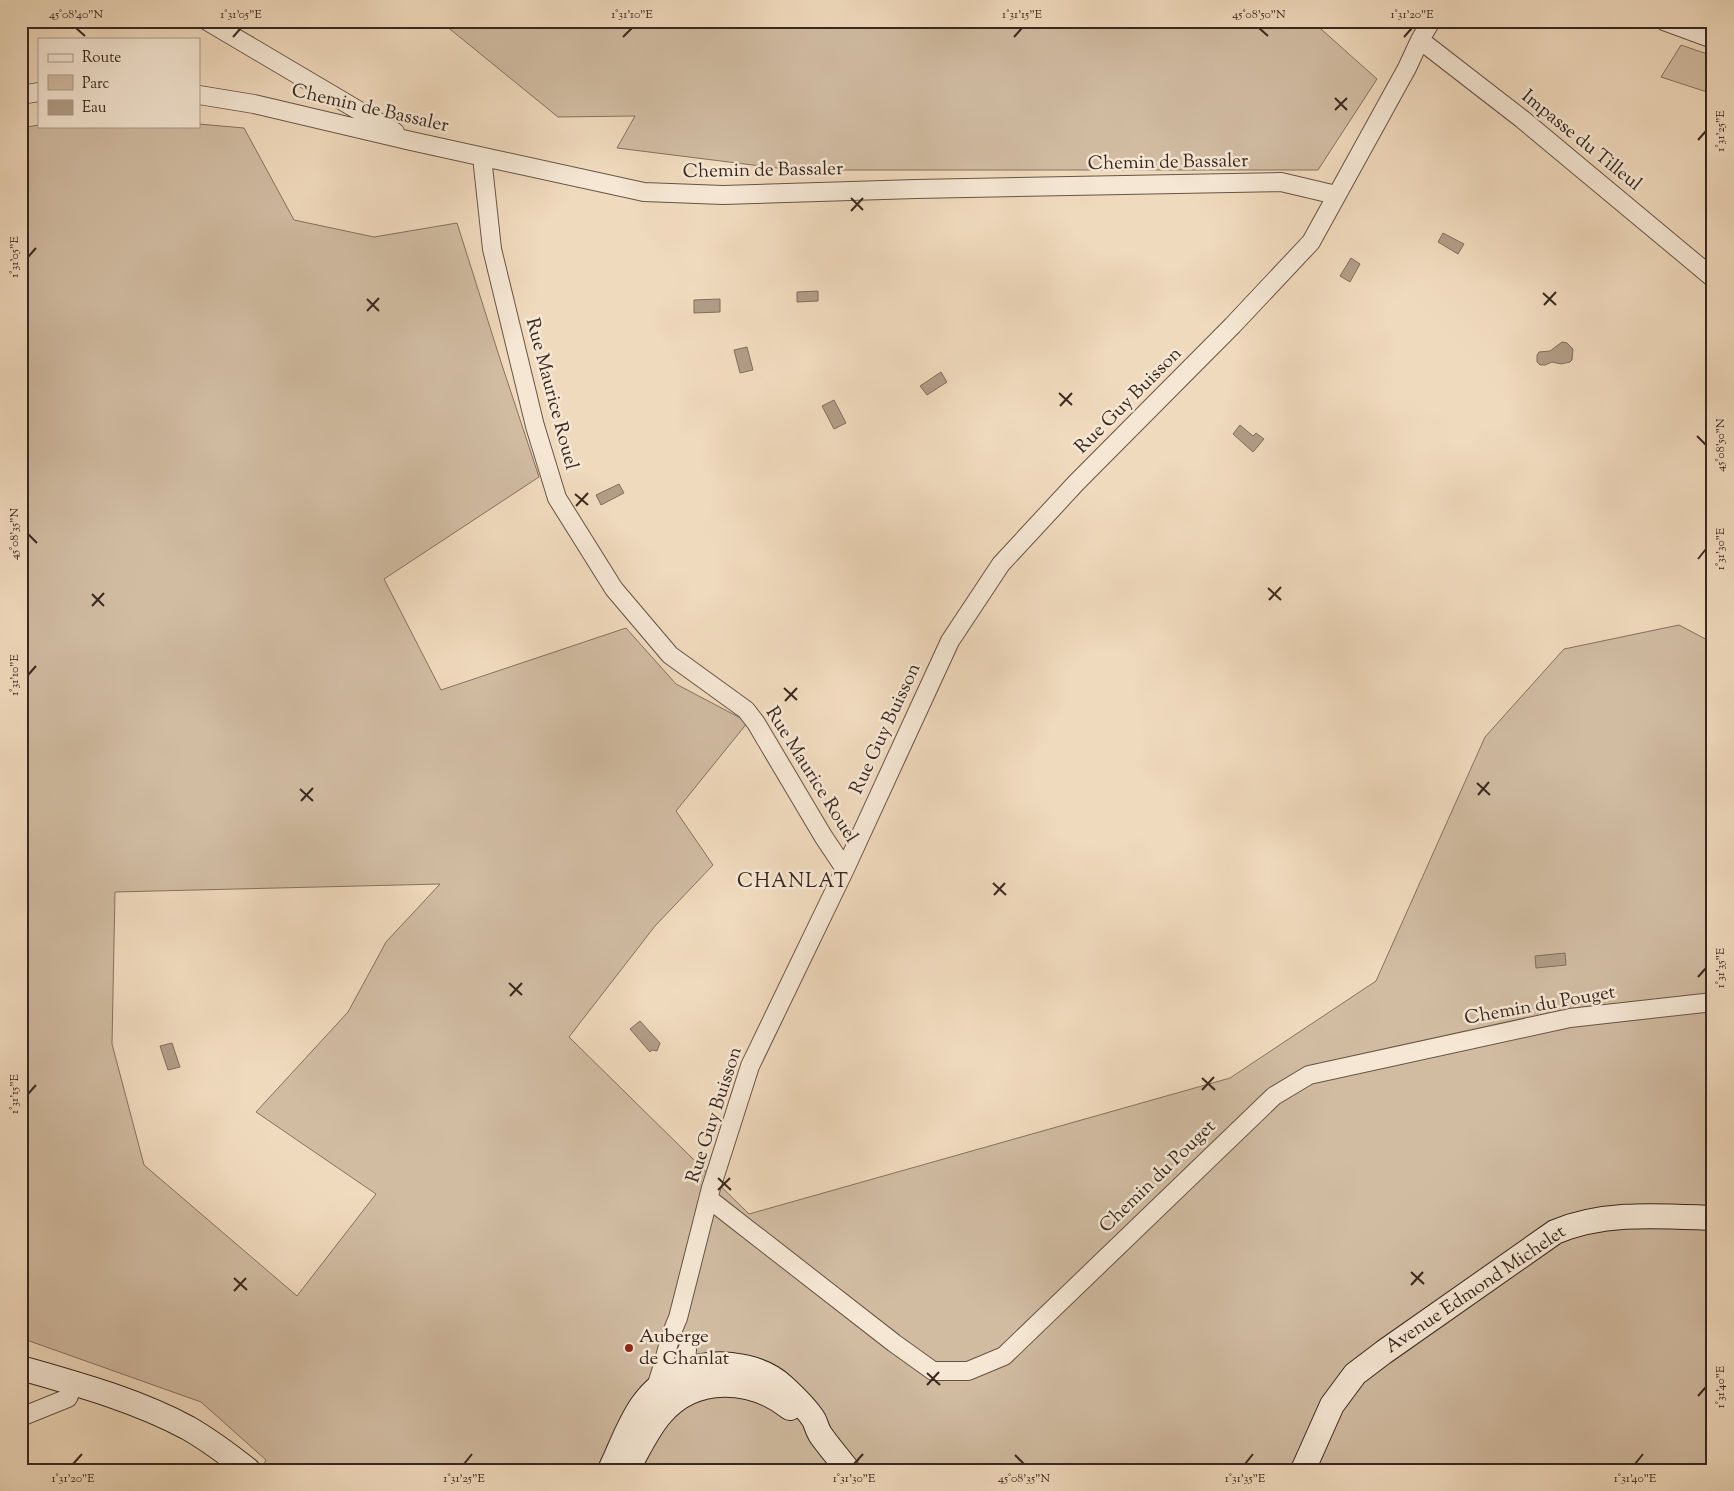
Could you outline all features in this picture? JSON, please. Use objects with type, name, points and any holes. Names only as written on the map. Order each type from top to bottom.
[{"type":"main road","name":"Avenue Edmond Michelet","points":[[1302,1470],[1332,1405],[1355,1374],[1555,1232],[1574,1224],[1599,1218],[1652,1216],[1713,1218]]},
{"type":"main road","points":[[610,1470],[633,1419],[655,1388],[675,1372],[698,1366],[718,1364],[743,1366],[766,1374],[782,1384],[801,1403],[814,1420],[820,1434],[848,1470]]},
{"type":"main road","points":[[21,1368],[74,1383],[145,1408],[188,1428],[248,1470]]},
{"type":"main road","points":[[627,1470],[652,1427],[674,1400],[701,1388],[720,1384],[746,1386],[760,1390],[785,1404],[820,1434]]},
{"type":"street","points":[[207,21],[411,141]]},
{"type":"street","name":"Rue Guy Buisson","points":[[675,1372],[670,1334],[678,1318],[709,1199],[750,1066],[845,868],[950,641],[1001,564],[1076,483],[1233,325],[1311,242],[1407,68],[1430,21]]},
{"type":"street","points":[[1664,21],[1713,38]]},
{"type":"street","name":"Impasse du Tilleul","points":[[1420,40],[1522,119],[1713,278]]},
{"type":"street","points":[[21,95],[38,92]]},
{"type":"street","name":"Chemin de Bassaler","points":[[200,95],[254,104],[411,141],[644,192],[723,195],[916,188],[1281,182],[1336,195]]},
{"type":"street","name":"Rue Maurice Rouel","points":[[482,157],[492,249],[535,426],[557,498],[614,589],[670,655],[746,710],[756,723],[823,836],[845,868]]},
{"type":"street","name":"Chemin du Pouget","points":[[709,1199],[894,1343],[933,1371],[968,1371],[1004,1356],[1274,1096],[1309,1075],[1570,1018],[1713,1002]]},
{"type":"street","points":[[678,1318],[680,1335],[687,1350],[699,1360],[718,1364]]},
{"type":"street","points":[[623,1470],[644,1420],[675,1386],[675,1372],[687,1350]]},
{"type":"street","points":[[675,1372],[684,1384],[701,1388]]},
{"type":"street","points":[[21,1417],[68,1398],[74,1383]]},
{"type":"green space","points":[[440,21],[1312,21],[1377,79],[1318,170],[793,170],[617,148],[635,116],[558,117]]},
{"type":"green space","points":[[1681,45],[1713,56],[1713,94],[1661,77]]},
{"type":"green space","points":[[200,124],[244,128],[294,220],[374,237],[457,223],[539,477],[384,579],[441,690],[626,628],[676,684],[748,722],[676,811],[713,865],[655,926],[569,1037],[749,1214],[1230,1078],[1376,981],[1485,737],[1564,649],[1679,625],[1713,643],[1713,1470],[261,1470],[266,1460],[201,1402],[21,1338],[21,128],[38,125],[38,128],[200,128]],"holes":[[[440,884],[386,942],[348,1012],[256,1112],[376,1194],[297,1296],[144,1165],[112,1044],[115,892]]]},
{"type":"water","points":[[1443,233],[1464,244],[1458,254],[1438,242]]},
{"type":"water","points":[[1351,258],[1360,264],[1350,282],[1340,276]]},
{"type":"water","points":[[818,291],[818,301],[797,302],[797,292]]},
{"type":"water","points":[[720,299],[720,312],[694,313],[694,300]]},
{"type":"water","points":[[1562,342],[1567,343],[1573,349],[1570,362],[1561,364],[1552,362],[1540,365],[1537,362],[1539,352],[1550,351]]},
{"type":"water","points":[[747,347],[753,370],[740,373],[734,350]]},
{"type":"water","points":[[941,372],[947,382],[927,395],[920,386]]},
{"type":"water","points":[[834,400],[846,423],[834,429],[822,406]]},
{"type":"water","points":[[1240,425],[1253,436],[1256,433],[1264,439],[1253,452],[1233,434]]},
{"type":"water","points":[[619,484],[624,493],[601,505],[596,495]]},
{"type":"water","points":[[1565,953],[1566,965],[1536,968],[1535,956]]},
{"type":"water","points":[[640,1021],[660,1043],[657,1051],[652,1050],[650,1052],[630,1029]]},
{"type":"water","points":[[172,1043],[180,1067],[168,1070],[160,1046]]},
{"type":"place","name":"Auberge de Chanlat","points":[[629,1348]]},
{"type":"district","name":"CHANLAT","points":[[793,882]]}]
